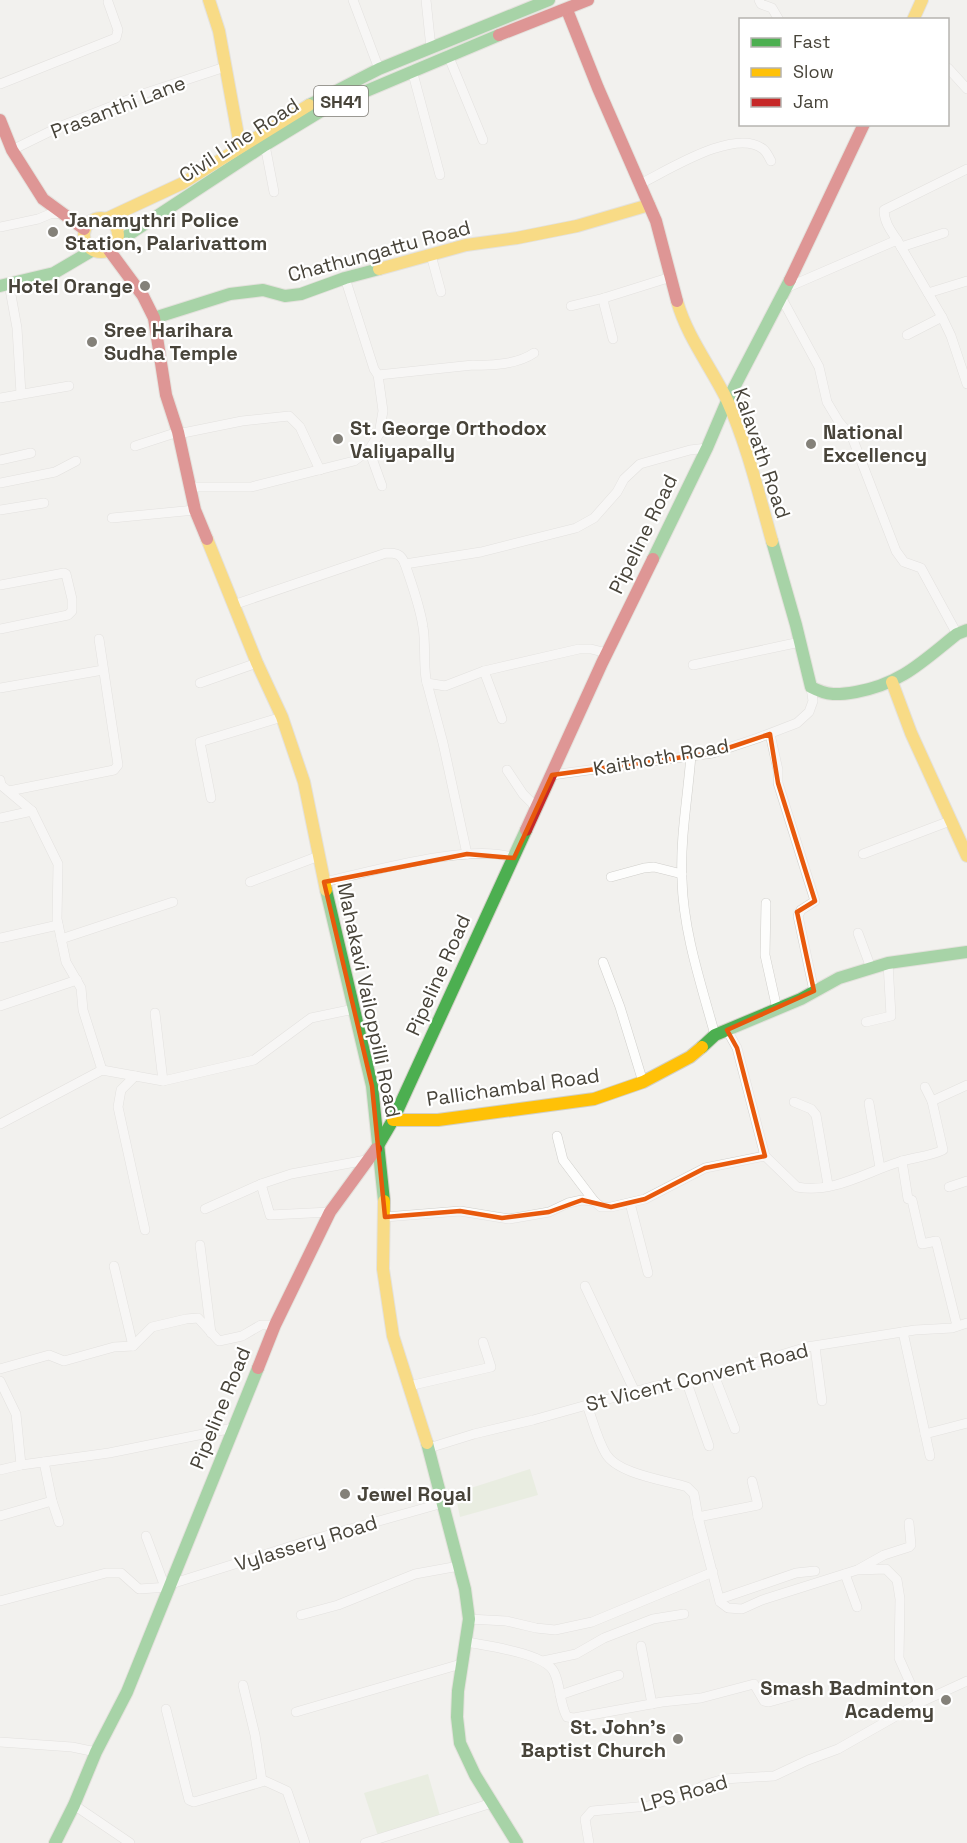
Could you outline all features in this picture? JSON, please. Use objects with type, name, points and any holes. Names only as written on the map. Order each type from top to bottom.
[{"type":"street","points":[[209,0],[219,31],[240,146]]},
{"type":"street","points":[[353,0],[379,69]]},
{"type":"street","points":[[426,0],[431,48]]},
{"type":"street","name":"Civil Line Road","points":[[108,218],[183,183],[325,94],[476,29],[519,6],[549,0]]},
{"type":"street","name":"Civil Line Road","points":[[113,247],[265,145],[326,108],[448,55],[588,0]]},
{"type":"street","points":[[759,0],[761,4],[772,8],[778,18]]},
{"type":"street","points":[[914,18],[922,0]]},
{"type":"street","points":[[0,84],[116,38],[118,30],[108,2]]},
{"type":"street","name":"Kalavath Road","points":[[567,10],[656,221],[678,305],[703,359],[727,401],[750,464],[811,687]]},
{"type":"street","points":[[476,29],[481,42]]},
{"type":"street","points":[[448,55],[483,140]]},
{"type":"street","name":"Prasanthi Lane","points":[[12,150],[59,127],[146,93],[225,67]]},
{"type":"street","points":[[412,70],[440,176]]},
{"type":"street","points":[[949,70],[967,89]]},
{"type":"street","points":[[0,120],[12,150],[43,199],[84,229]]},
{"type":"street","name":"Pipeline Road","points":[[55,1843],[96,1752],[127,1692],[275,1325],[330,1212],[379,1144],[393,1120],[457,976],[514,858],[607,653],[707,448],[727,401],[783,292],[863,126]]},
{"type":"street","points":[[640,184],[710,149],[734,142],[751,144],[763,149],[771,161]]},
{"type":"street","points":[[265,145],[274,192]]},
{"type":"street","points":[[967,169],[884,210],[889,229],[942,317],[967,384]]},
{"type":"street","name":"Chathungattu Road","points":[[154,318],[230,294],[262,290],[285,296],[302,294],[345,278],[466,245],[577,226],[649,205]]},
{"type":"street","points":[[0,226],[63,213]]},
{"type":"street","points":[[96,217],[108,218],[115,224],[118,234],[113,247],[101,252],[93,250],[86,245],[83,237],[84,229],[96,217]]},
{"type":"street","points":[[811,687],[824,694],[878,688],[904,676],[962,632],[921,568],[904,562],[896,551],[852,436],[839,422],[827,402],[819,367],[783,292],[899,244],[944,233]]},
{"type":"street","name":"Mahakavi Vailoppilli Road","points":[[113,247],[154,318],[166,395],[178,433],[195,510],[257,663],[282,717],[304,782],[324,882],[372,1086],[384,1217],[382,1243],[385,1289],[393,1336],[429,1448],[465,1589],[469,1619],[467,1642],[461,1664],[457,1717],[460,1743],[466,1760],[517,1843]]},
{"type":"street","points":[[21,394],[17,328],[5,285],[54,273],[93,250]]},
{"type":"street","points":[[431,255],[441,292]]},
{"type":"street","points":[[571,306],[671,277]]},
{"type":"street","points":[[189,487],[251,488],[354,461],[369,450],[379,434],[383,411],[378,375],[374,369],[345,278]]},
{"type":"street","points":[[928,293],[967,282]]},
{"type":"street","points":[[604,298],[613,339]]},
{"type":"street","points":[[907,335],[942,317]]},
{"type":"street","points":[[378,375],[473,365],[486,366],[512,362],[534,353]]},
{"type":"street","points":[[0,398],[69,386]]},
{"type":"street","points":[[135,446],[178,433],[242,421],[289,416],[300,427],[320,470]]},
{"type":"street","points":[[405,564],[490,550],[576,528],[594,518],[617,492],[624,479],[640,464],[690,450],[707,448]]},
{"type":"street","points":[[369,450],[382,486]]},
{"type":"street","points":[[0,460],[31,453]]},
{"type":"street","points":[[0,483],[55,472],[76,460]]},
{"type":"street","points":[[0,510],[44,503]]},
{"type":"street","points":[[112,518],[195,510]]},
{"type":"street","points":[[233,605],[386,553],[397,553],[402,557],[423,627],[425,676],[467,854]]},
{"type":"street","points":[[0,585],[64,573],[72,599],[72,611],[68,615],[0,629]]},
{"type":"street","points":[[3,785],[114,770],[118,765],[99,639]]},
{"type":"street","points":[[693,665],[800,642]]},
{"type":"street","points":[[427,683],[445,686],[484,671],[579,649],[607,653]]},
{"type":"street","points":[[200,683],[257,663]]},
{"type":"street","points":[[0,688],[103,669]]},
{"type":"street","points":[[484,671],[502,719]]},
{"type":"street","points":[[892,682],[911,733],[967,856]]},
{"type":"street","name":"Kaithoth Road","points":[[552,775],[713,753],[770,734],[797,723],[809,712],[813,701],[811,687]]},
{"type":"street","points":[[211,798],[201,742],[282,717]]},
{"type":"street","points":[[770,734],[778,770],[778,783],[815,901],[801,910],[798,916],[814,991]]},
{"type":"street","points":[[691,755],[682,874],[691,945],[715,1035]]},
{"type":"street","points":[[507,770],[523,794],[537,808]]},
{"type":"street","points":[[3,785],[32,812],[58,864],[58,924],[61,939],[66,962],[81,988],[83,1010],[102,1070]]},
{"type":"street","points":[[0,818],[32,812]]},
{"type":"street","points":[[863,854],[950,821]]},
{"type":"street","points":[[324,882],[426,860],[467,854],[505,854],[514,858]]},
{"type":"street","points":[[250,882],[319,856]]},
{"type":"street","points":[[611,877],[654,867],[682,874]]},
{"type":"street","points":[[61,939],[173,903]]},
{"type":"street","points":[[766,903],[765,955],[777,1009]]},
{"type":"street","points":[[0,938],[58,924]]},
{"type":"street","points":[[858,933],[871,968]]},
{"type":"street","name":"Pallichambal Road","points":[[393,1120],[438,1120],[594,1099],[643,1082],[690,1057],[715,1035],[777,1009],[839,978],[888,963],[967,952]]},
{"type":"street","points":[[603,962],[620,1007],[643,1082]]},
{"type":"street","points":[[866,1022],[891,1016],[888,963]]},
{"type":"street","points":[[0,1006],[76,980]]},
{"type":"street","points":[[0,1124],[102,1070],[163,1081],[254,1060],[311,1018],[354,1010]]},
{"type":"street","points":[[155,1013],[163,1081]]},
{"type":"street","points":[[728,1030],[737,1048],[765,1156],[797,1187],[818,1189],[850,1182],[880,1168],[943,1150],[932,1101],[925,1087]]},
{"type":"street","points":[[135,1076],[121,1090],[118,1107],[145,1230]]},
{"type":"street","points":[[932,1101],[967,1085]]},
{"type":"street","points":[[794,1102],[811,1108],[816,1115],[828,1185]]},
{"type":"street","points":[[869,1103],[880,1168]]},
{"type":"street","points":[[557,1136],[563,1160],[594,1202],[602,1207],[645,1199],[705,1168],[765,1156]]},
{"type":"street","points":[[205,1209],[261,1184],[291,1174],[366,1160]]},
{"type":"street","points":[[902,1161],[908,1199],[912,1200],[922,1244],[936,1241],[957,1326]]},
{"type":"street","points":[[949,1187],[967,1181]]},
{"type":"street","points":[[261,1184],[270,1215],[330,1212]]},
{"type":"street","points":[[384,1217],[460,1211],[509,1219],[549,1212],[568,1203],[582,1200],[594,1202]]},
{"type":"street","points":[[630,1203],[648,1273]]},
{"type":"street","points":[[201,1245],[211,1333]]},
{"type":"street","points":[[114,1266],[133,1346]]},
{"type":"street","points":[[585,1286],[635,1392]]},
{"type":"street","points":[[0,1369],[49,1355],[64,1361],[106,1349],[133,1346],[152,1327],[186,1319],[198,1318],[219,1341],[242,1336],[261,1325],[275,1325]]},
{"type":"street","name":"St Vicent Convent Road","points":[[429,1448],[655,1386],[687,1383],[772,1356],[903,1332],[967,1323]]},
{"type":"street","points":[[903,1332],[930,1456]]},
{"type":"street","points":[[409,1386],[491,1367],[483,1342]]},
{"type":"street","points":[[815,1347],[822,1401]]},
{"type":"street","points":[[714,1375],[735,1429]]},
{"type":"street","points":[[0,1381],[16,1414],[21,1465]]},
{"type":"street","points":[[687,1383],[709,1446]]},
{"type":"street","points":[[587,1405],[605,1452],[611,1461],[622,1469],[687,1486],[694,1494],[720,1602],[728,1608],[742,1609],[762,1600],[857,1570],[884,1555],[909,1547],[911,1545],[909,1522]]},
{"type":"street","points":[[925,1434],[967,1423]]},
{"type":"street","points":[[0,1470],[109,1453],[232,1428]]},
{"type":"street","points":[[45,1462],[52,1502],[59,1522]]},
{"type":"street","points":[[698,1517],[758,1505],[752,1481]]},
{"type":"street","points":[[0,1516],[52,1502]]},
{"type":"street","name":"Vylassery Road","points":[[0,1602],[106,1574],[121,1573],[139,1589],[168,1586],[443,1503]]},
{"type":"street","points":[[146,1536],[168,1586]]},
{"type":"street","points":[[301,1615],[338,1605],[415,1574],[459,1566]]},
{"type":"street","points":[[857,1570],[886,1569],[897,1580],[900,1599],[899,1658],[919,1703]]},
{"type":"street","points":[[720,1599],[796,1573],[815,1571]]},
{"type":"street","points":[[469,1619],[506,1621],[555,1630],[592,1622],[713,1572]]},
{"type":"street","points":[[845,1574],[857,1607]]},
{"type":"street","points":[[543,1661],[576,1654],[604,1638],[653,1619],[684,1614]]},
{"type":"street","points":[[467,1642],[509,1650],[543,1661],[554,1669],[563,1710],[567,1717],[574,1718],[701,1698],[754,1684],[764,1701],[769,1702],[816,1689]]},
{"type":"street","points":[[641,1646],[652,1704]]},
{"type":"street","points":[[296,1712],[461,1664]]},
{"type":"street","points":[[560,1695],[619,1676]]},
{"type":"street","name":"LPS Road","points":[[590,1843],[585,1819],[592,1811],[648,1806],[691,1793],[704,1785],[724,1779],[774,1776],[838,1749],[919,1703],[967,1681]]},
{"type":"street","points":[[243,1685],[255,1735],[262,1781]]},
{"type":"street","points":[[166,1709],[189,1800],[194,1803],[265,1781],[287,1791],[305,1843]]},
{"type":"street","points":[[0,1742],[72,1747],[96,1752]]},
{"type":"street","points":[[365,1843],[492,1803]]},
{"type":"street","points":[[74,1805],[130,1843]]},
{"type":"highlighted area","points":[[770,734],[778,783],[815,901],[797,912],[814,991],[727,1030],[737,1048],[765,1156],[705,1168],[645,1199],[611,1207],[582,1200],[549,1212],[502,1218],[460,1211],[385,1217],[372,1086],[324,882],[467,854],[514,858],[552,775],[713,753]]},
{"type":"green space","points":[[530,1469],[538,1495],[460,1517],[455,1493]]},
{"type":"green space","points":[[428,1774],[440,1816],[378,1836],[364,1793]]},
{"type":"traffic: fast","points":[[309,105],[379,69],[549,0]]},
{"type":"traffic: fast","points":[[116,243],[265,145],[326,108],[499,35]]},
{"type":"traffic: fast","points":[[0,286],[54,273],[93,250]]},
{"type":"traffic: fast","points":[[154,318],[230,294],[263,290],[285,296],[301,294],[345,278],[379,269]]},
{"type":"traffic: fast","points":[[653,559],[707,448],[727,401],[790,280]]},
{"type":"traffic: fast","points":[[772,541],[811,687],[817,690],[844,694],[886,683],[911,670],[957,634],[967,630]]},
{"type":"traffic: fast","points":[[376,1149],[393,1120],[526,830]]},
{"type":"traffic: fast","points":[[326,890],[372,1086],[384,1201]]},
{"type":"traffic: fast","points":[[702,1047],[715,1035],[801,999],[839,978],[888,963],[967,952]]},
{"type":"traffic: fast","points":[[55,1843],[96,1752],[127,1692],[258,1368]]},
{"type":"traffic: fast","points":[[427,1443],[465,1589],[469,1619],[458,1691],[457,1717],[460,1743],[475,1775],[517,1843]]},
{"type":"traffic: slow","points":[[209,0],[219,31],[240,146]]},
{"type":"traffic: slow","points":[[914,18],[922,0]]},
{"type":"traffic: slow","points":[[108,218],[183,183],[309,105]]},
{"type":"traffic: slow","points":[[379,269],[466,245],[577,226],[649,205]]},
{"type":"traffic: slow","points":[[101,218],[113,223],[118,235],[113,247],[101,252],[89,247],[84,235],[89,223],[101,218]]},
{"type":"traffic: slow","points":[[677,301],[687,327],[721,388],[741,434],[772,541]]},
{"type":"traffic: slow","points":[[207,539],[257,663],[282,717],[304,782],[326,890]]},
{"type":"traffic: slow","points":[[892,682],[911,733],[967,856]]},
{"type":"traffic: slow","points":[[393,1120],[438,1120],[594,1099],[643,1082],[690,1057],[702,1047]]},
{"type":"traffic: slow","points":[[384,1201],[383,1269],[393,1336],[427,1443]]},
{"type":"traffic: jam","points":[[499,35],[588,0]]},
{"type":"traffic: jam","points":[[567,10],[656,221],[677,301]]},
{"type":"traffic: jam","points":[[0,120],[12,150],[43,199],[84,229]]},
{"type":"traffic: jam","points":[[790,280],[863,126]]},
{"type":"traffic: jam","points":[[109,250],[143,296],[154,318],[166,395],[178,432],[195,510],[207,539]]},
{"type":"traffic: jam","points":[[526,830],[602,663],[653,559]]},
{"type":"traffic: jam","points":[[258,1368],[275,1325],[330,1212],[376,1149]]},
{"type":"place","name":"Janamythri Police Station, Palarivattom","points":[[53,232]]},
{"type":"place","name":"Hotel Orange","points":[[145,286]]},
{"type":"place","name":"Sree Harihara Sudha Temple","points":[[92,342]]},
{"type":"place","name":"St. George Orthodox Valiyapally","points":[[338,439]]},
{"type":"place","name":"National Excellency","points":[[811,444]]},
{"type":"place","name":"Jewel Royal","points":[[345,1494]]},
{"type":"place","name":"Smash Badminton Academy","points":[[946,1700]]},
{"type":"place","name":"St. John's Baptist Church","points":[[678,1739]]}]
